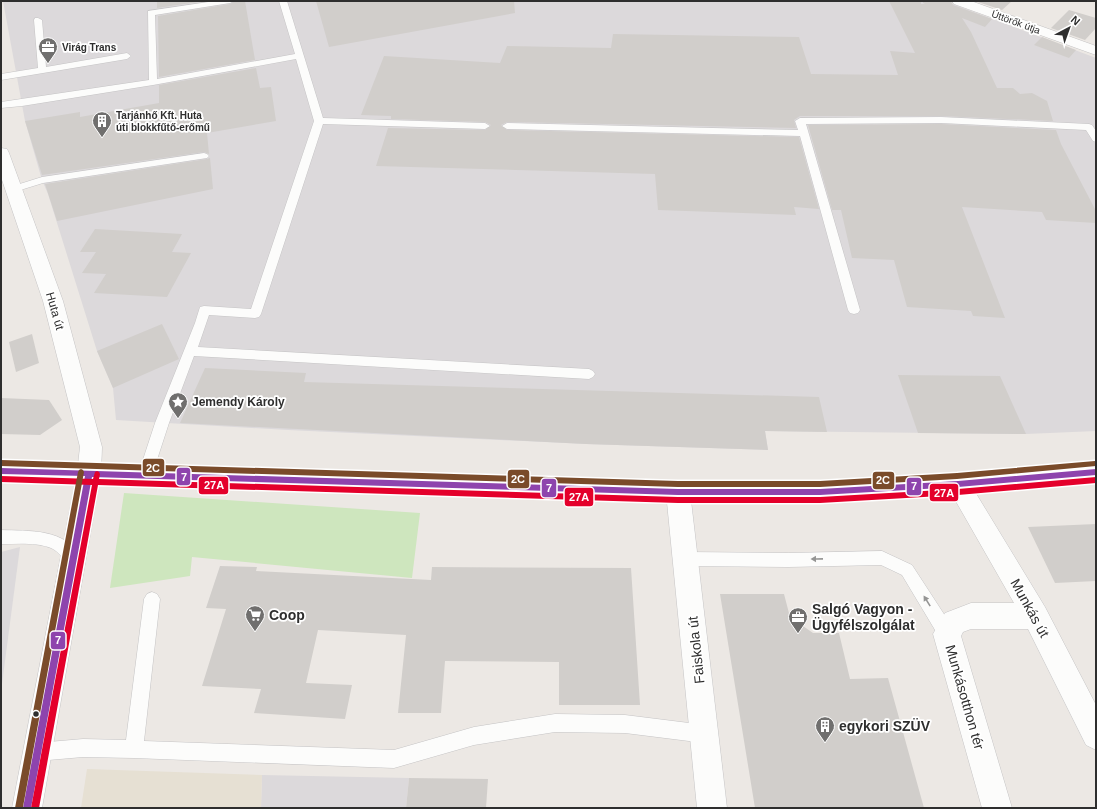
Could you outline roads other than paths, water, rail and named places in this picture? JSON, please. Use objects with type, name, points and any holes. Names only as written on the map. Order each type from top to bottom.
[{"type":"street","name":"Úttörők útja","points":[[959,1],[1096,51]]},
{"type":"street","name":"Huta út","points":[[1,152],[54,301],[92,447],[89,473],[36,752],[27,808]]},
{"type":"street","points":[[1,472],[89,473],[678,492],[820,492],[958,484],[1096,472]]},
{"type":"street","name":"Munkás út","points":[[958,484],[1036,616],[1096,735]]},
{"type":"street","name":"Faiskola út","points":[[678,492],[712,808]]},
{"type":"street","name":"Munkásotthon tér","points":[[997,808],[947,634],[954,622],[971,616],[1036,616]]},
{"type":"lane","points":[[153,82],[150,10],[230,1]]},
{"type":"lane","points":[[144,475],[204,310],[255,314],[319,121],[283,1]]},
{"type":"lane","points":[[38,20],[42,70]]},
{"type":"lane","points":[[1,78],[127,56]]},
{"type":"lane","points":[[1,105],[153,82],[299,56]]},
{"type":"lane","points":[[854,310],[800,121],[941,120],[1089,127],[1096,139]]},
{"type":"lane","points":[[319,121],[485,126]]},
{"type":"lane","points":[[507,126],[804,134]]},
{"type":"lane","points":[[14,189],[42,180],[204,156]]},
{"type":"lane","points":[[190,350],[589,374]]},
{"type":"lane","points":[[1,537],[32,538],[56,542],[73,558]]},
{"type":"lane","points":[[686,559],[788,560],[882,558],[907,570],[947,634]]},
{"type":"lane","points":[[134,749],[152,599]]},
{"type":"lane","points":[[36,752],[83,748],[394,758],[474,736],[555,723],[624,724],[705,734]]},
{"type":"place","name":"Virág Trans","points":[[48,64]]},
{"type":"place","name":"Tarjánhő Kft. Huta úti blokkfűtő-erőmű","points":[[102,138]]},
{"type":"place","name":"Jemendy Károly","points":[[178,419]]},
{"type":"place","name":"Coop","points":[[255,632]]},
{"type":"place","name":"Salgó Vagyon - Ügyfélszolgálat","points":[[798,634]]},
{"type":"place","name":"egykori SZÜV","points":[[825,743]]}]
